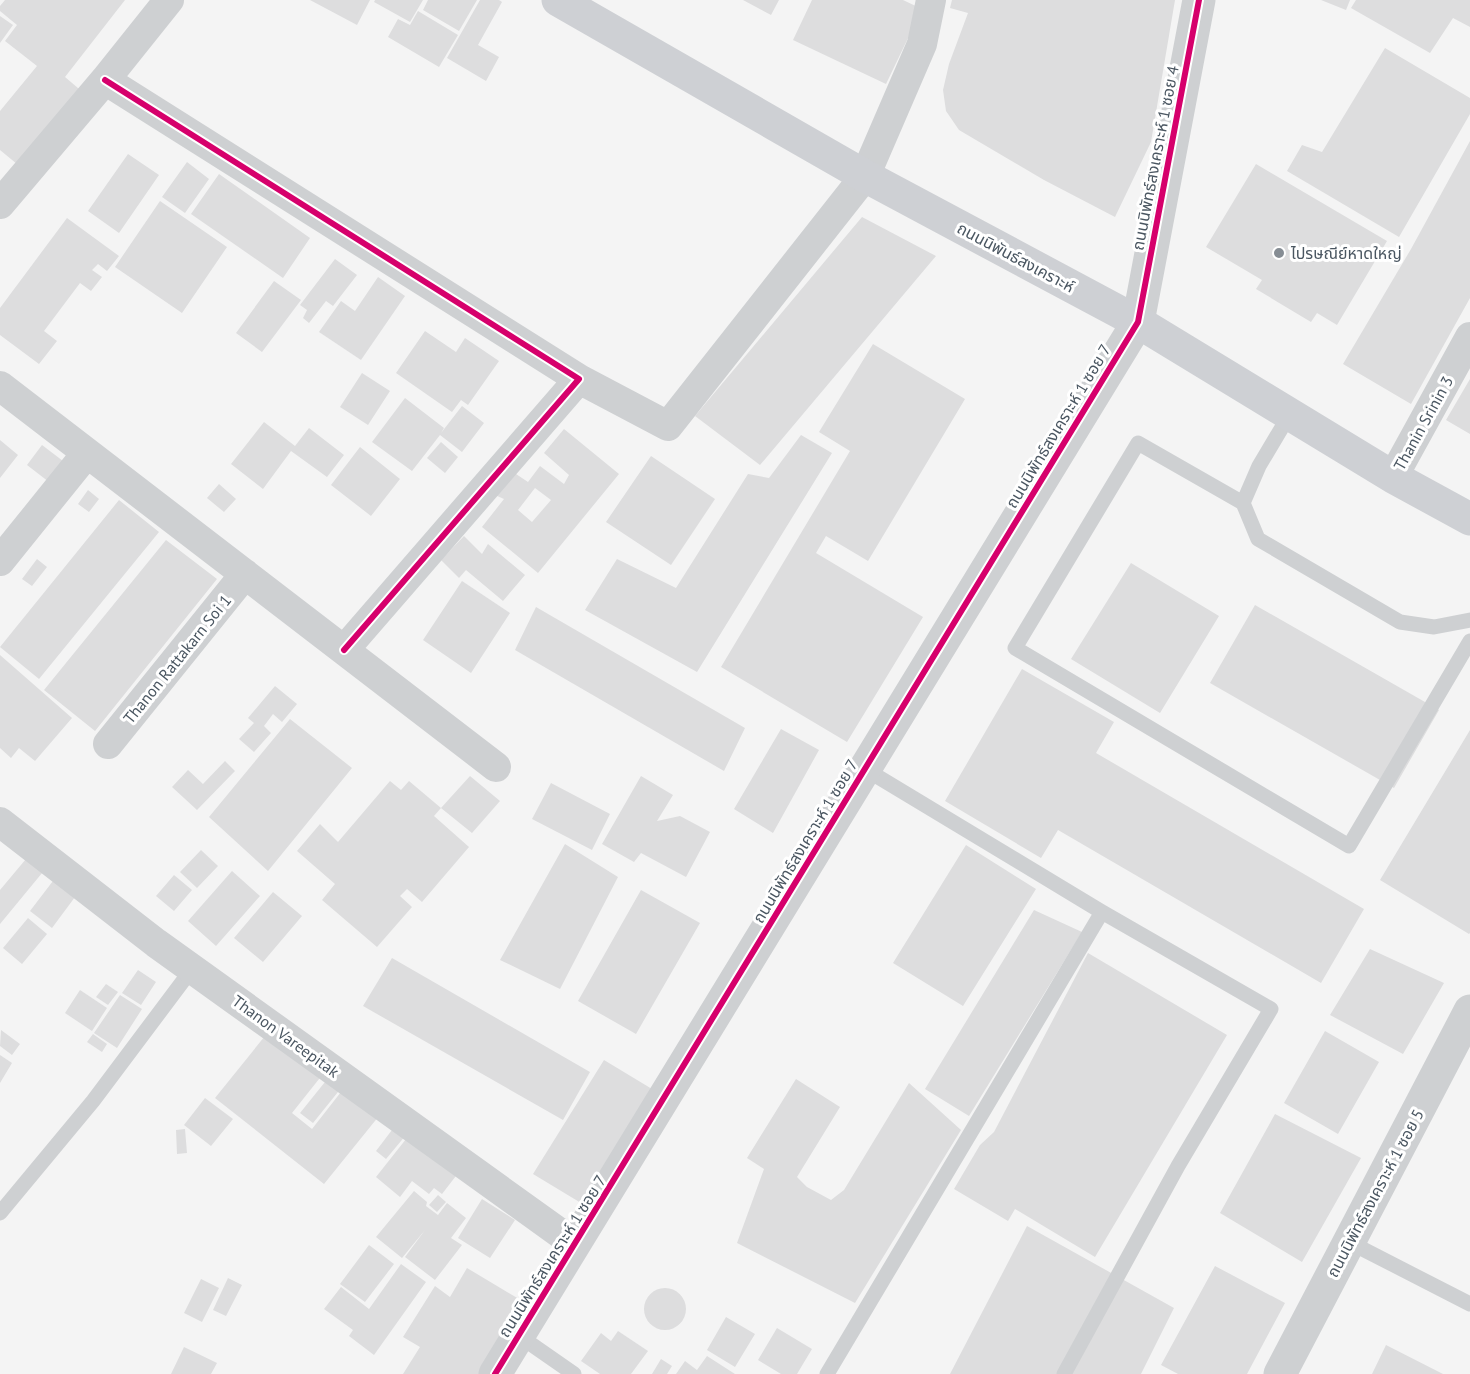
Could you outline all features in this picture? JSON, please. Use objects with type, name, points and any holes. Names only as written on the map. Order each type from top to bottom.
[{"type":"main road","name":"ถนนนิพันธ์สงเคราะห์","points":[[562,1],[865,176],[1138,322],[1393,477],[1470,519]]},
{"type":"street","points":[[0,204],[169,0]]},
{"type":"street","points":[[105,80],[579,379],[668,426],[865,176],[922,44],[931,0]]},
{"type":"street","name":"ถนนนิพัทธ์สงเคราะห์ 1 ซอย 4","points":[[1138,322],[1199,0]]},
{"type":"street","name":"ถนนนิพัทธ์สงเคราะห์ 1 ซอย 7","points":[[495,1374],[1138,322]]},
{"type":"street","name":"Thanin Srinin 3","points":[[1393,477],[1470,337]]},
{"type":"street","points":[[344,650],[579,379]]},
{"type":"street","points":[[0,386],[496,767]]},
{"type":"street","points":[[0,561],[87,453]]},
{"type":"street","name":"Thanon Rattakarn Soi 1","points":[[108,744],[245,574]]},
{"type":"street","name":"Thanon Vareepitak","points":[[0,822],[156,943],[575,1244]]},
{"type":"street","name":"ถนนนิพัทธ์สงเคราะห์ 1 ซอย 5","points":[[1280,1374],[1470,1011]]},
{"type":"lane","points":[[1244,503],[1259,466],[1290,414]]},
{"type":"lane","points":[[1470,620],[1434,627],[1400,622],[1258,539],[1244,503],[1138,443],[1015,648],[1349,846],[1470,641]]},
{"type":"lane","points":[[865,769],[1102,912],[1271,1009],[1178,1166],[1065,1374]]},
{"type":"lane","points":[[826,1374],[1102,912]]},
{"type":"lane","points":[[0,1213],[93,1101],[192,969]]},
{"type":"lane","points":[[1348,1242],[1470,1304]]},
{"type":"lane","points":[[518,1335],[574,1374]]},
{"type":"building","points":[[5,0],[125,0],[65,77],[85,94],[23,169],[0,150],[0,111],[37,66],[5,41],[17,25],[0,11],[0,6]]},
{"type":"building","points":[[310,0],[370,0],[357,25]]},
{"type":"building","points":[[375,0],[423,0],[410,22],[374,2]]},
{"type":"building","points":[[428,0],[477,0],[459,31],[423,10]]},
{"type":"building","points":[[480,0],[502,2],[478,45],[499,57],[486,81],[447,58]]},
{"type":"building","points":[[743,0],[779,0],[771,15]]},
{"type":"building","points":[[812,0],[903,0],[922,9],[886,84],[793,40]]},
{"type":"building","points":[[952,0],[1175,0],[1151,142],[1115,217],[1044,180],[959,130],[946,111],[943,90],[949,64],[968,13],[950,8]]},
{"type":"building","points":[[1321,0],[1350,0],[1346,10]]},
{"type":"building","points":[[1356,0],[1470,0],[1470,27],[1453,18],[1430,53],[1351,8]]},
{"type":"building","points":[[418,11],[458,35],[439,67],[388,37],[398,19],[410,25]]},
{"type":"building","points":[[0,16],[13,25],[0,43]]},
{"type":"building","points":[[1385,48],[1470,98],[1470,114],[1399,237],[1287,171],[1302,145],[1322,152]]},
{"type":"building","points":[[1470,141],[1470,298],[1411,404],[1343,364],[1411,249]]},
{"type":"building","points":[[128,154],[159,175],[119,233],[88,211]]},
{"type":"building","points":[[187,162],[209,179],[185,213],[162,197]]},
{"type":"building","points":[[1256,164],[1387,241],[1337,325],[1317,313],[1311,322],[1256,289],[1262,280],[1206,247]]},
{"type":"building","points":[[219,174],[310,238],[283,278],[191,214]]},
{"type":"building","points":[[160,201],[227,247],[182,313],[115,267]]},
{"type":"building","points":[[862,217],[936,256],[760,465],[695,416]]},
{"type":"building","points":[[67,218],[119,256],[107,271],[98,264],[92,270],[102,277],[91,291],[80,283],[44,331],[57,341],[39,364],[0,335],[0,308]]},
{"type":"building","points":[[335,259],[357,275],[333,306],[326,301],[309,323],[303,318],[307,310],[300,305]]},
{"type":"building","points":[[378,277],[405,296],[361,360],[319,332],[341,301],[355,311]]},
{"type":"building","points":[[274,281],[301,300],[262,352],[236,333]]},
{"type":"building","points":[[425,331],[456,352],[465,338],[499,361],[468,405],[461,400],[452,412],[396,373]]},
{"type":"building","points":[[873,344],[965,399],[868,561],[826,536],[816,553],[923,617],[847,742],[721,667],[850,451],[819,432]]},
{"type":"building","points":[[362,373],[390,391],[368,425],[340,407]]},
{"type":"building","points":[[1470,379],[1470,434],[1446,420]]},
{"type":"building","points":[[405,398],[444,428],[441,433],[462,406],[484,423],[462,452],[440,435],[412,471],[372,442]]},
{"type":"building","points":[[264,422],[295,446],[309,428],[344,455],[327,477],[291,451],[263,489],[231,464]]},
{"type":"building","points":[[564,429],[619,474],[538,573],[482,527],[504,499],[495,495],[513,472],[528,482],[540,466],[564,484],[569,475],[544,453]],"holes":[[[535,488],[551,500],[532,522],[518,510]]]},
{"type":"building","points":[[801,435],[832,453],[697,672],[585,610],[617,559],[676,588],[748,474],[769,478]]},
{"type":"building","points":[[0,440],[18,455],[0,478]]},
{"type":"building","points":[[441,442],[458,457],[445,473],[427,458]]},
{"type":"building","points":[[42,445],[63,461],[49,482],[27,465]]},
{"type":"building","points":[[360,447],[400,479],[371,516],[331,485]]},
{"type":"building","points":[[651,456],[715,499],[671,565],[606,522]]},
{"type":"building","points":[[219,484],[236,499],[224,512],[207,498]]},
{"type":"building","points":[[88,490],[99,499],[89,512],[78,504]]},
{"type":"building","points":[[119,500],[159,532],[39,679],[0,647]]},
{"type":"building","points":[[464,536],[482,554],[488,544],[525,575],[503,601],[466,570],[459,578],[441,560]]},
{"type":"building","points":[[166,540],[217,579],[95,731],[44,690]]},
{"type":"building","points":[[37,559],[47,567],[32,586],[22,579]]},
{"type":"building","points":[[1131,563],[1219,616],[1160,713],[1071,659]]},
{"type":"building","points":[[462,581],[510,613],[471,673],[423,640]]},
{"type":"building","points":[[1255,605],[1439,710],[1394,788],[1210,683]]},
{"type":"building","points":[[536,607],[745,728],[724,771],[515,650]]},
{"type":"building","points":[[0,655],[72,718],[35,761],[19,748],[11,758],[0,748]]},
{"type":"building","points":[[1022,669],[1114,722],[1096,753],[1364,909],[1321,983],[1058,830],[1041,858],[945,801]]},
{"type":"building","points":[[275,686],[297,704],[282,722],[273,714],[264,726],[271,733],[254,752],[239,739],[254,723],[248,718]]},
{"type":"building","points":[[290,719],[352,768],[268,871],[209,817]]},
{"type":"building","points":[[781,729],[819,750],[773,833],[734,809]]},
{"type":"building","points":[[1470,730],[1470,933],[1469,934],[1380,880]]},
{"type":"building","points":[[225,761],[235,771],[197,810],[172,787],[188,770],[203,784]]},
{"type":"building","points":[[470,776],[500,801],[472,833],[441,808]]},
{"type":"building","points":[[641,776],[673,795],[657,821],[680,816],[710,832],[686,877],[641,853],[634,862],[602,844]]},
{"type":"building","points":[[390,781],[401,790],[409,781],[441,808],[434,816],[469,847],[422,902],[407,889],[400,896],[412,907],[377,947],[322,900],[335,884],[297,851],[320,824],[338,842]]},
{"type":"building","points":[[551,783],[610,814],[592,850],[532,819]]},
{"type":"building","points":[[565,844],[618,877],[560,989],[500,960]]},
{"type":"building","points":[[966,845],[1036,889],[963,1006],[893,963]]},
{"type":"building","points":[[201,850],[218,866],[197,888],[180,872]]},
{"type":"building","points":[[31,853],[47,867],[0,924],[0,890]]},
{"type":"building","points":[[232,871],[260,896],[216,946],[188,921]]},
{"type":"building","points":[[174,875],[192,890],[174,911],[156,896]]},
{"type":"building","points":[[56,877],[78,893],[52,928],[30,911]]},
{"type":"building","points":[[641,890],[700,923],[636,1034],[578,1001]]},
{"type":"building","points":[[273,892],[302,916],[263,962],[234,938]]},
{"type":"building","points":[[1034,910],[1082,932],[969,1116],[925,1089]]},
{"type":"building","points":[[28,918],[47,934],[22,964],[3,948]]},
{"type":"building","points":[[1370,949],[1444,983],[1403,1054],[1330,1015]]},
{"type":"building","points":[[1088,953],[1227,1035],[1095,1257],[1015,1209],[1008,1221],[954,1189],[980,1145],[994,1132]]},
{"type":"building","points":[[392,958],[590,1072],[563,1120],[363,1006]]},
{"type":"building","points":[[138,970],[156,982],[141,1005],[122,993]]},
{"type":"building","points":[[106,984],[118,992],[108,1005],[96,997]]},
{"type":"building","points":[[80,990],[107,1008],[92,1031],[65,1013]]},
{"type":"building","points":[[120,995],[142,1009],[117,1048],[94,1033]]},
{"type":"building","points":[[1,1030],[20,1044],[12,1055],[0,1046]]},
{"type":"building","points":[[269,1031],[323,1074],[292,1113],[312,1129],[348,1083],[383,1111],[324,1184],[215,1098]]},
{"type":"building","points":[[1325,1031],[1379,1062],[1338,1134],[1284,1103]]},
{"type":"building","points":[[93,1034],[107,1044],[102,1052],[87,1042]]},
{"type":"building","points":[[0,1055],[12,1063],[0,1083]]},
{"type":"building","points":[[604,1060],[652,1089],[581,1203],[533,1174]]},
{"type":"building","points":[[329,1077],[342,1087],[313,1123],[300,1113]]},
{"type":"building","points":[[796,1079],[840,1107],[797,1177],[807,1187],[831,1200],[844,1190],[909,1083],[961,1130],[855,1303],[737,1243],[764,1169],[747,1158]]},
{"type":"building","points":[[205,1098],[233,1119],[211,1146],[184,1125]]},
{"type":"building","points":[[1275,1114],[1361,1158],[1302,1262],[1220,1213]]},
{"type":"building","points":[[395,1126],[406,1135],[386,1159],[376,1151]]},
{"type":"building","points":[[185,1129],[187,1153],[177,1154],[176,1130]]},
{"type":"building","points":[[410,1134],[459,1172],[442,1194],[434,1188],[429,1194],[412,1181],[400,1197],[376,1177]]},
{"type":"building","points":[[414,1191],[427,1202],[426,1206],[438,1215],[447,1203],[466,1218],[451,1238],[462,1245],[435,1280],[405,1257],[425,1230],[402,1258],[376,1237]]},
{"type":"building","points":[[438,1195],[446,1202],[437,1212],[429,1205]]},
{"type":"building","points":[[482,1199],[515,1220],[490,1258],[458,1238]]},
{"type":"building","points":[[1027,1226],[1174,1308],[1141,1374],[950,1374]]},
{"type":"building","points":[[369,1245],[394,1264],[365,1302],[340,1284]]},
{"type":"building","points":[[401,1264],[426,1282],[374,1355],[349,1336],[353,1330],[324,1309],[341,1287],[369,1309]]},
{"type":"building","points":[[1215,1266],[1285,1303],[1247,1374],[1178,1374],[1161,1365]]},
{"type":"building","points":[[467,1268],[529,1305],[489,1374],[403,1374],[420,1347],[403,1337],[435,1286],[450,1297]]},
{"type":"building","points":[[228,1278],[242,1285],[226,1316],[213,1310]]},
{"type":"building","points":[[201,1279],[219,1288],[202,1322],[184,1313]]},
{"type":"building","points":[[665,1288],[680,1294],[686,1309],[680,1324],[665,1330],[650,1324],[644,1309],[650,1294]]},
{"type":"building","points":[[726,1317],[755,1334],[735,1367],[707,1350]]},
{"type":"building","points":[[777,1328],[812,1349],[797,1374],[781,1374],[758,1360]]},
{"type":"building","points":[[618,1331],[648,1351],[631,1374],[600,1374],[581,1361],[601,1333],[611,1341]]},
{"type":"building","points":[[1386,1345],[1443,1374],[1372,1374]]},
{"type":"building","points":[[184,1347],[217,1363],[211,1374],[171,1374]]},
{"type":"building","points":[[707,1356],[735,1374],[676,1374],[685,1361],[697,1370]]},
{"type":"building","points":[[661,1359],[672,1366],[667,1374],[652,1374]]},
{"type":"cycle path","points":[[495,1374],[1138,322],[1199,0]]},
{"type":"cycle path","points":[[105,80],[579,379],[344,650]]},
{"type":"place","name":"ไปรษณีย์หาดใหญ่","points":[[1279,253]]}]
